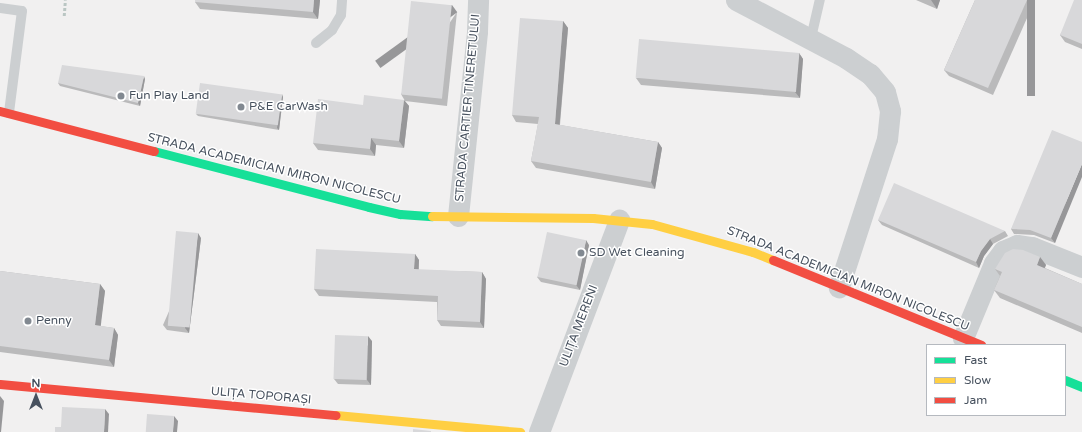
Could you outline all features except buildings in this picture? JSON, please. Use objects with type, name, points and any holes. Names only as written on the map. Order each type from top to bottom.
[{"type":"street","name":"STRADA CARTIER TINERETULUI","points":[[458,216],[478,0]]},
{"type":"street","points":[[736,0],[811,38],[846,58],[870,74],[885,92],[890,112],[887,139],[839,287]]},
{"type":"street","name":"STRADA ACADEMICIAN MIRON NICOLESCU","points":[[4,112],[369,208],[419,215],[553,216],[619,220],[652,224],[718,240],[754,252],[972,341]]},
{"type":"street","name":"ULIȚA MERENI","points":[[539,432],[619,220]]},
{"type":"street","points":[[972,341],[994,263],[1003,251],[1016,245],[1032,247],[1082,267]]},
{"type":"street","points":[[1066,380],[1082,387]]},
{"type":"street","name":"ULIȚA TOPORAȘI","points":[[0,384],[520,432]]},
{"type":"lane","points":[[316,43],[332,30],[340,15],[342,0]]},
{"type":"lane","points":[[811,38],[820,0]]},
{"type":"lane","points":[[0,8],[22,11],[4,112]]},
{"type":"path","points":[[64,16],[65,0]]},
{"type":"traffic: fast","points":[[154,151],[369,207],[400,214],[432,216]]},
{"type":"traffic: fast","points":[[1066,380],[1082,387]]},
{"type":"traffic: slow","points":[[432,216],[593,218],[652,224],[753,252],[773,260]]},
{"type":"traffic: slow","points":[[336,415],[520,432]]},
{"type":"traffic: jam","points":[[0,111],[154,151]]},
{"type":"traffic: jam","points":[[773,260],[979,344]]},
{"type":"traffic: jam","points":[[0,384],[336,415]]},
{"type":"place","name":"Fun Play Land","points":[[121,96]]},
{"type":"place","name":"P&E CarWash","points":[[241,107]]},
{"type":"place","name":"SD Wet Cleaning","points":[[581,253]]},
{"type":"place","name":"Penny","points":[[28,321]]}]
